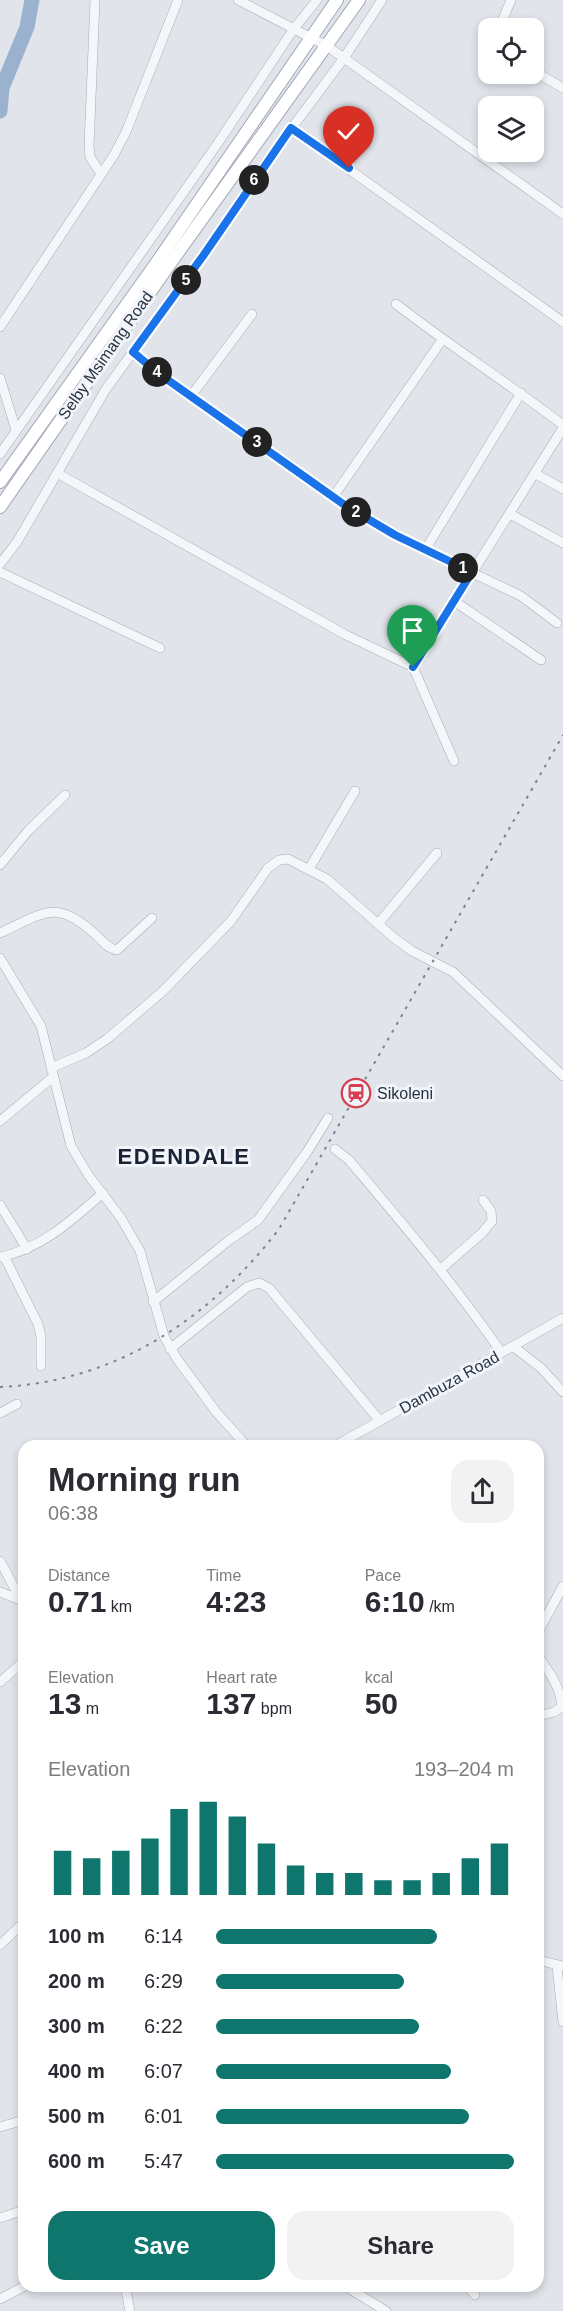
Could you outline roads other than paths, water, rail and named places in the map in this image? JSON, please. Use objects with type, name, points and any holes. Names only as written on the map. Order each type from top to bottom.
[{"type":"main road","name":"Selby Msimang Road","points":[[0,482],[155,265],[337,0]]},
{"type":"main road","name":"Selby Msimang Road","points":[[0,507],[359,0]]},
{"type":"street","points":[[95,0],[89,146],[90,157],[101,174]]},
{"type":"street","points":[[0,327],[126,132],[178,0]]},
{"type":"street","points":[[238,0],[292,30],[327,46],[563,214]]},
{"type":"street","points":[[0,454],[258,86],[292,30],[316,0]]},
{"type":"street","points":[[0,564],[17,542],[106,389],[203,256],[291,128],[344,58],[382,0]]},
{"type":"street","points":[[503,18],[511,0]]},
{"type":"street","points":[[544,77],[563,88]]},
{"type":"street","points":[[291,128],[563,322]]},
{"type":"street","points":[[396,304],[442,340],[521,393],[563,427],[536,474],[413,667]]},
{"type":"street","points":[[191,396],[252,314]]},
{"type":"street","points":[[333,497],[442,340]]},
{"type":"street","points":[[133,352],[333,497],[395,535],[520,596],[557,623]]},
{"type":"street","points":[[0,378],[16,430]]},
{"type":"street","points":[[425,550],[521,393]]},
{"type":"street","points":[[57,473],[344,634],[413,667],[454,761]]},
{"type":"street","points":[[536,474],[563,489]]},
{"type":"street","points":[[510,514],[563,543]]},
{"type":"street","points":[[0,572],[160,648]]},
{"type":"street","points":[[454,601],[541,660]]},
{"type":"street","points":[[309,869],[356,791]]},
{"type":"street","points":[[0,865],[28,831],[65,795]]},
{"type":"street","points":[[378,924],[437,853]]},
{"type":"street","points":[[0,1121],[52,1073],[107,1039],[163,991],[231,921],[273,863],[288,859],[327,879],[412,951],[460,978],[563,1076]]},
{"type":"street","points":[[0,933],[43,912],[58,912],[82,923],[107,946],[117,950],[152,918]]},
{"type":"street","points":[[0,958],[41,1026],[71,1146],[78,1160],[121,1218],[140,1251],[160,1326],[170,1349],[217,1413],[242,1440]]},
{"type":"street","points":[[153,1302],[228,1241],[258,1220],[308,1152],[328,1118]]},
{"type":"street","points":[[335,1149],[349,1160],[441,1269],[501,1353]]},
{"type":"street","points":[[41,1366],[41,1337],[38,1324],[2,1257],[27,1249],[52,1236],[103,1193]]},
{"type":"street","points":[[441,1269],[482,1233],[492,1221],[491,1212],[483,1200]]},
{"type":"street","points":[[0,1205],[27,1249]]},
{"type":"street","points":[[170,1349],[247,1287],[254,1283],[264,1284],[284,1304],[380,1421]]},
{"type":"street","name":"Dambuza Road","points":[[346,1440],[563,1318]]},
{"type":"street","points":[[514,1347],[541,1368],[563,1392]]},
{"type":"street","points":[[0,1413],[17,1404]]},
{"type":"street","points":[[0,1561],[18,1592]]},
{"type":"street","points":[[544,1621],[563,1586]]},
{"type":"street","points":[[0,1592],[18,1599]]},
{"type":"street","points":[[0,1682],[18,1666]]},
{"type":"street","points":[[544,1666],[556,1685],[562,1703],[558,1711],[544,1714]]},
{"type":"street","points":[[0,1945],[18,1928]]},
{"type":"street","points":[[544,1962],[560,1966],[563,2022]]},
{"type":"street","points":[[0,2127],[18,2122]]},
{"type":"street","points":[[0,2218],[18,2212]]},
{"type":"street","points":[[0,2299],[18,2290]]},
{"type":"street","points":[[126,2292],[130,2311]]},
{"type":"street","points":[[355,2292],[386,2311]]},
{"type":"street","points":[[473,2292],[476,2295]]},
{"type":"waterway","points":[[0,111],[2,88],[27,27],[32,0]]},
{"type":"railway","points":[[0,1387],[42,1382],[82,1373],[121,1359],[157,1340],[191,1317],[222,1291],[252,1261],[279,1229],[563,735]]},
{"type":"place","name":"Sikoleni","points":[[356,1093]]},
{"type":"district","name":"EDENDALE","points":[[184,1156]]}]
